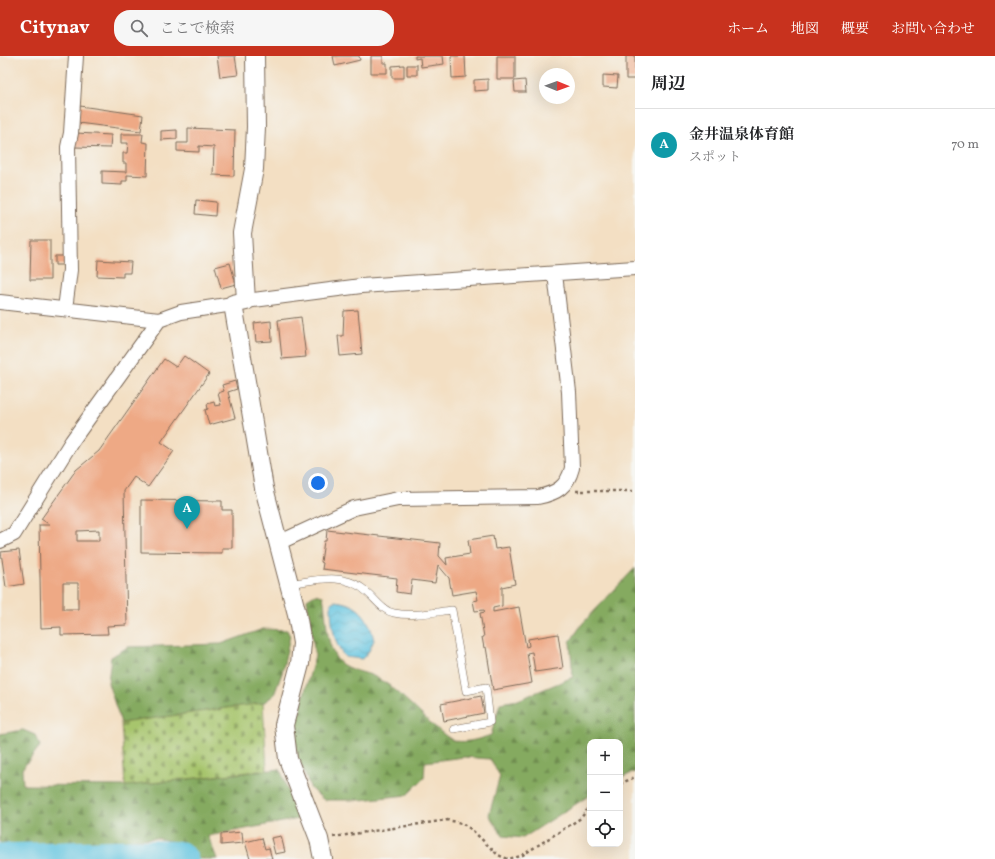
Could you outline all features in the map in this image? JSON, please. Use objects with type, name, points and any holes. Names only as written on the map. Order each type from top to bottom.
[{"type":"street","points":[[65,309],[70,270],[68,147],[71,133],[76,56]]},
{"type":"street","points":[[255,56],[256,127],[254,169],[242,232],[240,303],[264,488],[297,614],[302,643],[300,664],[284,725],[288,759],[319,840],[323,859]]},
{"type":"street","points":[[0,302],[159,320],[181,312],[361,286],[635,268]]},
{"type":"street","points":[[278,543],[354,508],[398,498],[538,497],[551,495],[562,489],[569,479],[572,468],[569,392],[555,274]]},
{"type":"street","points":[[0,541],[14,534],[72,441],[159,320]]},
{"type":"lane","points":[[289,584],[328,578],[350,580],[366,591],[385,610],[394,613],[420,614],[452,610],[466,690],[486,687],[490,722],[454,729]]},
{"type":"path","points":[[562,489],[572,491],[635,491]]},
{"type":"path","points":[[623,783],[635,778]]},
{"type":"path","points":[[319,840],[447,820],[462,823],[472,830],[498,855],[508,859],[521,856],[580,818],[587,810]]},
{"type":"green space","points":[[635,568],[635,772],[623,777],[623,739],[587,739],[587,797],[523,838],[503,836],[489,815],[500,776],[490,759],[464,757],[425,762],[424,778],[407,795],[361,800],[324,800],[311,789],[297,756],[294,730],[315,656],[307,599],[315,594],[323,596],[330,644],[332,651],[339,662],[347,667],[371,675],[390,686],[442,733],[455,741],[469,741],[491,735],[500,703],[518,700],[573,677],[570,642],[582,624]]},
{"type":"green space","points":[[263,629],[287,630],[290,636],[282,673],[274,695],[263,703],[121,723],[108,683],[111,657],[128,647],[221,644]]},
{"type":"green space","points":[[263,703],[267,770],[125,786],[121,723]]},
{"type":"green space","points":[[23,730],[35,735],[40,746],[22,769],[23,785],[125,786],[280,769],[298,819],[208,836],[217,859],[197,859],[183,844],[156,838],[32,847],[0,846],[0,734]]},
{"type":"water","points":[[334,601],[343,602],[356,608],[362,613],[369,624],[374,640],[369,651],[362,659],[345,657],[341,652],[335,639],[334,632],[331,603]]},
{"type":"building","points":[[217,56],[235,56],[238,75],[220,77]]},
{"type":"building","points":[[333,56],[359,56],[360,60],[335,66]]},
{"type":"building","points":[[371,56],[383,56],[383,63],[387,63],[387,73],[371,73]]},
{"type":"building","points":[[415,56],[443,56],[444,64],[421,67],[420,58],[415,59]]},
{"type":"building","points":[[451,56],[465,56],[466,77],[452,78]]},
{"type":"building","points":[[497,56],[515,56],[515,79],[497,79]]},
{"type":"building","points":[[626,56],[635,56],[635,79],[626,79]]},
{"type":"building","points":[[404,65],[404,78],[392,78],[392,66]]},
{"type":"building","points":[[407,65],[417,65],[417,75],[407,75]]},
{"type":"building","points":[[603,75],[618,76],[617,88],[603,87]]},
{"type":"building","points":[[488,79],[488,90],[474,91],[474,80]]},
{"type":"building","points":[[525,80],[526,92],[515,92],[514,81]]},
{"type":"building","points":[[80,106],[143,115],[141,131],[78,123]]},
{"type":"building","points":[[188,128],[235,130],[234,176],[213,175],[214,147],[199,146],[199,152],[177,151],[177,143],[188,143]]},
{"type":"building","points":[[177,130],[177,139],[161,140],[161,131]]},
{"type":"building","points":[[76,133],[111,135],[110,148],[75,147]]},
{"type":"building","points":[[121,134],[143,134],[142,142],[148,143],[147,176],[127,175],[127,181],[122,181],[122,185],[102,184],[102,171],[126,172],[126,163],[123,163],[123,153],[127,153],[128,143],[121,143]]},
{"type":"building","points":[[196,200],[216,202],[215,216],[195,214]]},
{"type":"building","points":[[31,240],[50,240],[50,280],[30,280]]},
{"type":"building","points":[[55,256],[65,256],[65,265],[55,265]]},
{"type":"building","points":[[98,260],[131,262],[130,273],[123,273],[123,277],[97,276]]},
{"type":"building","points":[[230,263],[236,284],[221,288],[215,267]]},
{"type":"building","points":[[358,310],[362,354],[340,356],[338,336],[343,336],[344,311]]},
{"type":"building","points":[[301,317],[306,357],[282,359],[278,320]]},
{"type":"building","points":[[271,321],[272,341],[256,342],[254,323]]},
{"type":"building","points":[[184,356],[209,374],[161,442],[174,451],[148,487],[134,477],[124,491],[127,625],[107,626],[108,634],[61,635],[61,627],[41,628],[39,525],[50,525],[41,519],[76,470],[99,451],[164,359],[176,367]],"holes":[[[99,530],[99,541],[77,541],[77,531]],[[63,583],[78,583],[78,609],[63,609]]]},
{"type":"building","points":[[235,381],[237,389],[228,392],[235,418],[209,425],[205,410],[208,409],[207,404],[214,402],[215,406],[221,405],[218,393],[224,391],[222,385]]},
{"type":"building","points":[[141,500],[222,501],[222,510],[232,510],[232,548],[222,548],[222,553],[141,552]]},
{"type":"building","points":[[327,530],[440,543],[439,556],[447,565],[446,558],[470,554],[468,540],[493,536],[495,549],[509,547],[515,584],[502,587],[502,606],[493,608],[493,612],[519,607],[526,647],[529,646],[528,639],[558,634],[563,668],[535,672],[532,652],[527,653],[532,683],[493,690],[486,647],[484,648],[482,637],[484,637],[480,613],[485,612],[484,610],[475,611],[473,601],[478,600],[476,591],[452,595],[449,578],[438,565],[435,583],[412,580],[410,594],[396,592],[397,578],[322,569],[323,563],[321,562]]},
{"type":"building","points":[[19,550],[24,584],[6,587],[1,552]]},
{"type":"building","points":[[481,696],[484,713],[444,721],[441,704]]},
{"type":"building","points":[[242,832],[243,843],[221,845],[221,834]]},
{"type":"building","points":[[281,836],[285,852],[275,854],[271,838]]},
{"type":"building","points":[[262,838],[265,849],[269,848],[272,859],[250,859],[245,842]]},
{"type":"waterway","points":[[0,856],[132,852],[181,854],[186,859]]},
{"type":"place","name":"金井温泉体育館","points":[[187,529]]}]
